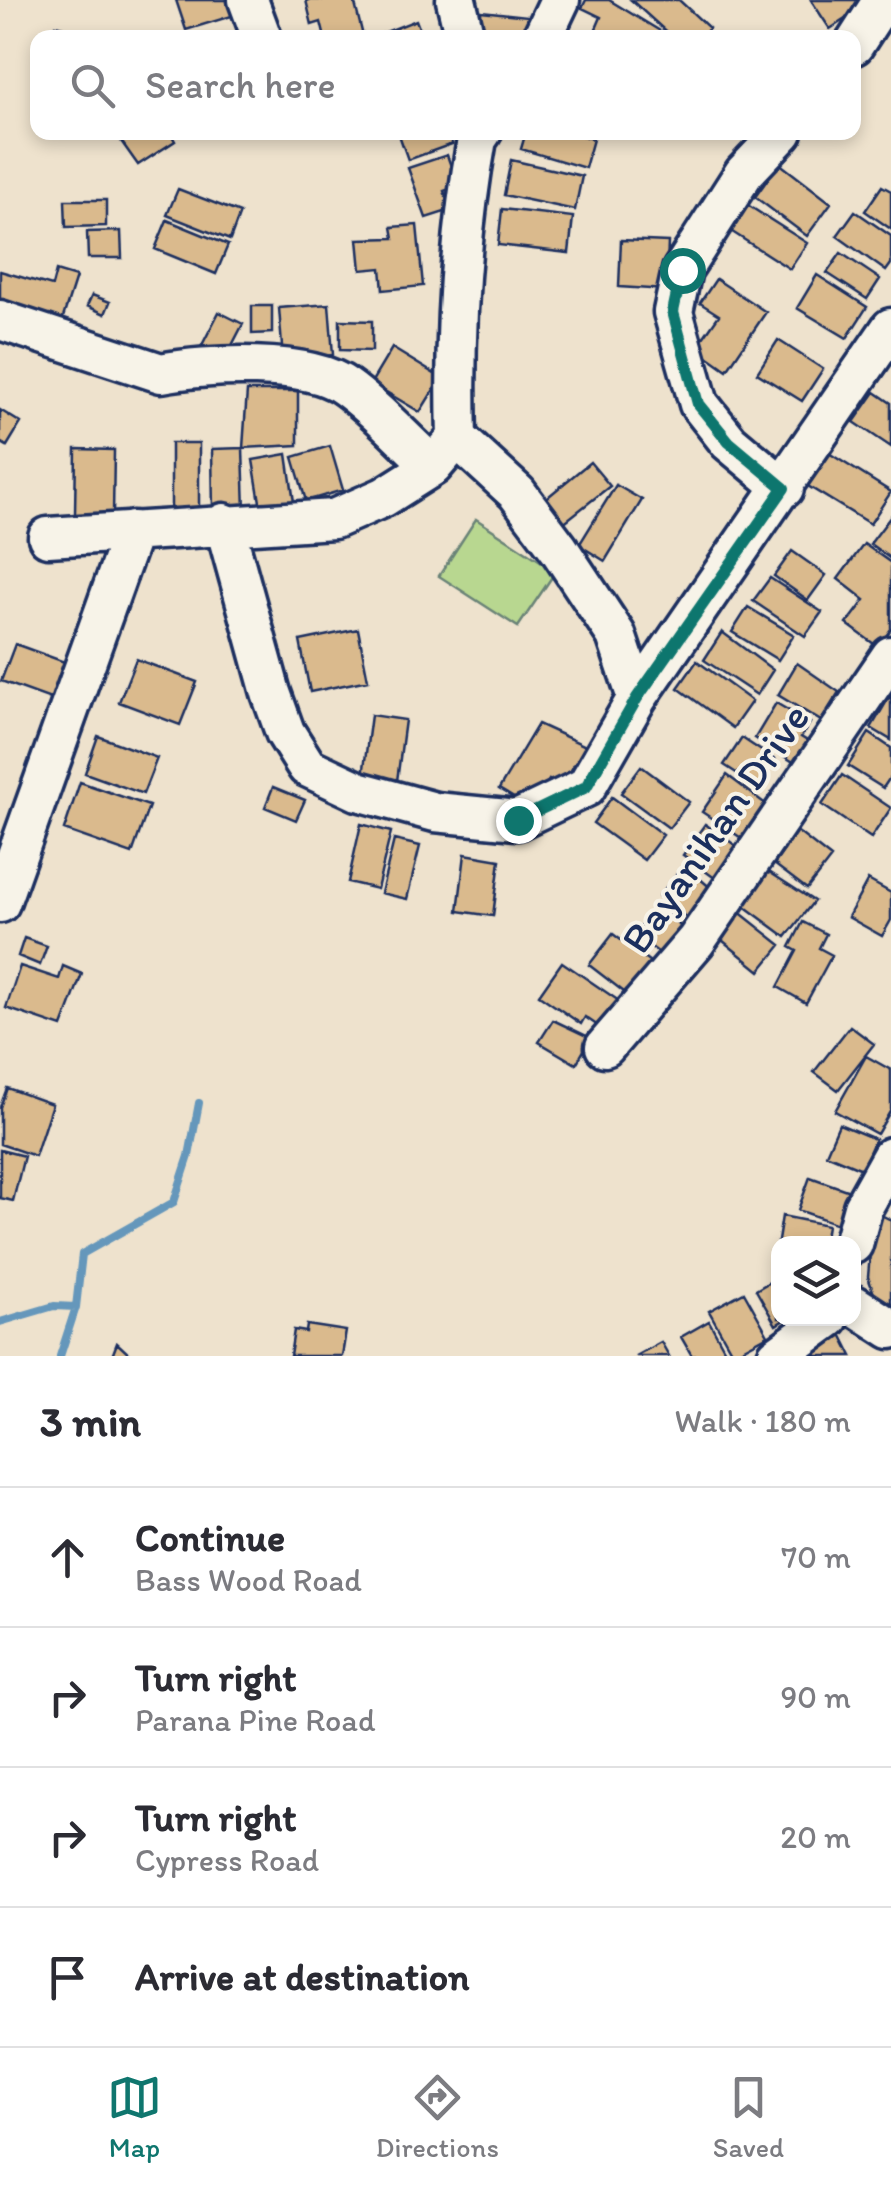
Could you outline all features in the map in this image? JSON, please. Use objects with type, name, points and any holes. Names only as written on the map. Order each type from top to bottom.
[{"type":"street","points":[[248,0],[259,30]]},
{"type":"street","points":[[456,0],[462,30]]},
{"type":"street","points":[[546,30],[560,0]]},
{"type":"street","points":[[861,33],[878,3]]},
{"type":"street","points":[[48,536],[334,519],[384,498],[445,452],[467,196],[477,140]]},
{"type":"street","points":[[776,140],[744,174],[682,270],[673,312],[698,404],[729,442],[784,488]]},
{"type":"street","points":[[0,320],[161,373],[184,368],[275,368],[315,372],[344,385],[445,452],[516,493],[616,635],[637,698]]},
{"type":"street","points":[[224,524],[271,692],[285,732],[307,767],[358,792],[435,812],[518,820],[586,787],[637,698],[891,328]]},
{"type":"street","points":[[0,903],[133,531]]},
{"type":"street","name":"Bayanihan Drive","points":[[605,1047],[696,941],[891,656]]},
{"type":"street","points":[[855,1236],[863,1208],[891,1157]]},
{"type":"street","points":[[861,1310],[891,1329]]},
{"type":"street","points":[[777,1356],[817,1326]]},
{"type":"green space","points":[[476,519],[556,571],[518,627],[439,576]]},
{"type":"building","points":[[176,0],[230,0],[235,15],[186,30]]},
{"type":"building","points":[[306,0],[354,0],[362,30],[323,30],[321,22],[312,25]]},
{"type":"building","points":[[586,0],[609,0],[658,30],[595,30],[601,17],[582,8]]},
{"type":"building","points":[[631,0],[679,0],[709,28],[707,30],[664,30]]},
{"type":"building","points":[[811,0],[861,0],[865,6],[830,29]]},
{"type":"building","points":[[481,11],[528,16],[526,30],[480,30]]},
{"type":"building","points":[[416,20],[420,30],[391,30]]},
{"type":"building","points":[[174,140],[175,141],[138,165],[121,141]]},
{"type":"building","points":[[401,140],[451,140],[452,144],[408,160]]},
{"type":"building","points":[[524,140],[593,140],[585,168],[521,149]]},
{"type":"building","points":[[447,155],[458,186],[444,191],[451,210],[426,218],[408,168]]},
{"type":"building","points":[[511,160],[582,176],[575,210],[504,195]]},
{"type":"building","points":[[779,163],[831,203],[807,236],[755,197]]},
{"type":"building","points":[[882,186],[891,191],[891,229],[865,211]]},
{"type":"building","points":[[178,189],[240,213],[230,240],[167,215]]},
{"type":"building","points":[[65,200],[106,200],[106,226],[66,227]]},
{"type":"building","points":[[746,204],[807,243],[790,269],[729,230]]},
{"type":"building","points":[[502,209],[573,217],[569,253],[498,245]]},
{"type":"building","points":[[855,211],[891,236],[891,264],[886,271],[837,236]]},
{"type":"building","points":[[167,220],[228,245],[216,274],[155,249]]},
{"type":"building","points":[[417,225],[423,286],[383,290],[381,268],[361,270],[358,239],[394,238],[392,227]]},
{"type":"building","points":[[121,231],[122,258],[88,258],[87,232]]},
{"type":"building","points":[[621,240],[668,242],[666,290],[619,287]]},
{"type":"building","points":[[841,253],[880,279],[867,299],[827,273]]},
{"type":"building","points":[[0,271],[52,286],[56,271],[76,277],[61,324],[0,305]]},
{"type":"building","points":[[817,275],[867,307],[847,338],[797,308]]},
{"type":"building","points":[[716,279],[766,312],[727,370],[696,348],[719,315],[700,303]]},
{"type":"building","points":[[92,295],[110,302],[105,314],[87,306]]},
{"type":"building","points":[[329,304],[333,355],[283,359],[279,308]]},
{"type":"building","points":[[252,306],[272,306],[272,333],[252,334]]},
{"type":"building","points":[[219,312],[243,324],[227,355],[197,355]]},
{"type":"building","points":[[340,320],[372,321],[372,351],[340,350]]},
{"type":"building","points":[[778,340],[823,369],[802,401],[757,373]]},
{"type":"building","points":[[392,348],[441,378],[420,412],[371,383]]},
{"type":"building","points":[[247,391],[298,391],[298,445],[243,448]]},
{"type":"building","points":[[875,392],[891,403],[891,447],[854,422]]},
{"type":"building","points":[[0,410],[21,423],[7,446],[0,442]]},
{"type":"building","points":[[171,443],[199,443],[199,511],[171,511]]},
{"type":"building","points":[[330,446],[343,490],[306,501],[293,457]]},
{"type":"building","points":[[243,448],[245,511],[213,512],[212,449]]},
{"type":"building","points":[[76,449],[114,450],[113,515],[75,515]]},
{"type":"building","points":[[824,450],[891,492],[870,524],[803,483]]},
{"type":"building","points":[[287,454],[294,502],[261,508],[253,460]]},
{"type":"building","points":[[590,462],[610,486],[562,524],[543,501]]},
{"type":"building","points":[[616,485],[642,500],[605,561],[579,545]]},
{"type":"building","points":[[891,516],[891,559],[870,544]]},
{"type":"building","points":[[864,544],[891,563],[891,629],[878,647],[847,624],[865,600],[838,579]]},
{"type":"building","points":[[792,551],[826,575],[808,600],[774,576]]},
{"type":"building","points":[[770,578],[822,612],[805,636],[753,601]]},
{"type":"building","points":[[748,607],[794,635],[778,660],[732,632]]},
{"type":"building","points":[[358,629],[368,680],[310,692],[300,641]]},
{"type":"building","points":[[722,632],[773,670],[757,695],[704,660]]},
{"type":"building","points":[[15,644],[70,664],[56,701],[1,681]]},
{"type":"building","points":[[136,659],[197,682],[180,725],[119,702]]},
{"type":"building","points":[[697,661],[752,701],[733,728],[678,688]]},
{"type":"building","points":[[797,663],[839,692],[821,721],[778,695]]},
{"type":"building","points":[[891,694],[891,740],[871,728]]},
{"type":"building","points":[[776,703],[810,723],[801,737],[817,747],[803,768],[755,738]]},
{"type":"building","points":[[371,715],[405,720],[397,781],[363,776]]},
{"type":"building","points":[[538,724],[586,746],[561,787],[549,780],[532,809],[499,789]]},
{"type":"building","points":[[869,733],[891,748],[891,776],[883,788],[848,766]]},
{"type":"building","points":[[98,736],[157,758],[143,794],[85,773]]},
{"type":"building","points":[[742,738],[775,760],[758,787],[724,765]]},
{"type":"building","points":[[641,766],[689,802],[669,828],[621,793]]},
{"type":"building","points":[[727,775],[775,811],[752,845],[702,812]]},
{"type":"building","points":[[842,775],[891,808],[871,838],[822,805]]},
{"type":"building","points":[[80,782],[149,806],[132,854],[64,830]]},
{"type":"building","points":[[273,787],[305,800],[296,820],[265,807]]},
{"type":"building","points":[[612,797],[663,835],[644,860],[593,823]]},
{"type":"building","points":[[361,824],[391,832],[377,889],[348,882]]},
{"type":"building","points":[[705,824],[745,852],[723,884],[683,855]]},
{"type":"building","points":[[794,829],[831,858],[807,889],[774,864],[785,849],[781,845]]},
{"type":"building","points":[[394,840],[420,846],[407,899],[381,893]]},
{"type":"building","points":[[465,854],[500,860],[493,916],[458,911]]},
{"type":"building","points":[[684,865],[720,896],[696,925],[659,896]]},
{"type":"building","points":[[766,870],[814,901],[786,937],[740,903]]},
{"type":"building","points":[[868,880],[891,893],[891,920],[882,936],[848,917]]},
{"type":"building","points":[[656,906],[690,934],[670,961],[635,935]]},
{"type":"building","points":[[738,911],[781,945],[760,971],[717,936]]},
{"type":"building","points":[[803,922],[826,934],[819,948],[832,955],[806,1003],[778,987],[797,951],[790,947]]},
{"type":"building","points":[[613,934],[662,971],[637,1002],[589,965]]},
{"type":"building","points":[[24,938],[47,946],[40,965],[18,956]]},
{"type":"building","points":[[562,962],[625,1005],[607,1032],[585,1017],[581,1024],[539,995]]},
{"type":"building","points":[[20,966],[59,979],[63,966],[82,974],[62,1027],[6,1008]]},
{"type":"building","points":[[553,1020],[591,1038],[576,1064],[539,1042]]},
{"type":"building","points":[[850,1026],[874,1044],[838,1090],[814,1072]]},
{"type":"building","points":[[866,1056],[891,1070],[891,1110],[877,1134],[835,1111]]},
{"type":"building","points":[[7,1088],[52,1104],[35,1156],[0,1144],[0,1107]]},
{"type":"building","points":[[839,1124],[875,1139],[862,1169],[826,1154]]},
{"type":"building","points":[[0,1150],[24,1156],[13,1201],[0,1198]]},
{"type":"building","points":[[810,1177],[858,1194],[846,1227],[798,1210]]},
{"type":"building","points":[[881,1215],[891,1220],[891,1312],[878,1305],[868,1277],[872,1230]]},
{"type":"building","points":[[782,1216],[827,1225],[825,1236],[779,1236]]},
{"type":"building","points":[[771,1281],[771,1316],[756,1290]]},
{"type":"building","points":[[744,1292],[768,1335],[733,1354],[709,1311]]},
{"type":"building","points":[[709,1321],[727,1354],[692,1356],[681,1337]]},
{"type":"building","points":[[307,1325],[346,1331],[342,1356],[290,1356],[294,1330],[306,1332]]},
{"type":"building","points":[[838,1328],[852,1356],[799,1356]]},
{"type":"building","points":[[661,1342],[669,1356],[635,1356]]},
{"type":"building","points":[[117,1343],[131,1356],[112,1356]]},
{"type":"waterway","points":[[60,1356],[76,1307],[82,1254],[174,1202],[189,1156],[199,1103]]},
{"type":"waterway","points":[[0,1322],[54,1306],[76,1307]]},
{"type":"route","points":[[518,820],[586,787],[637,698],[784,488],[729,442],[698,404],[673,312],[682,270]]}]
